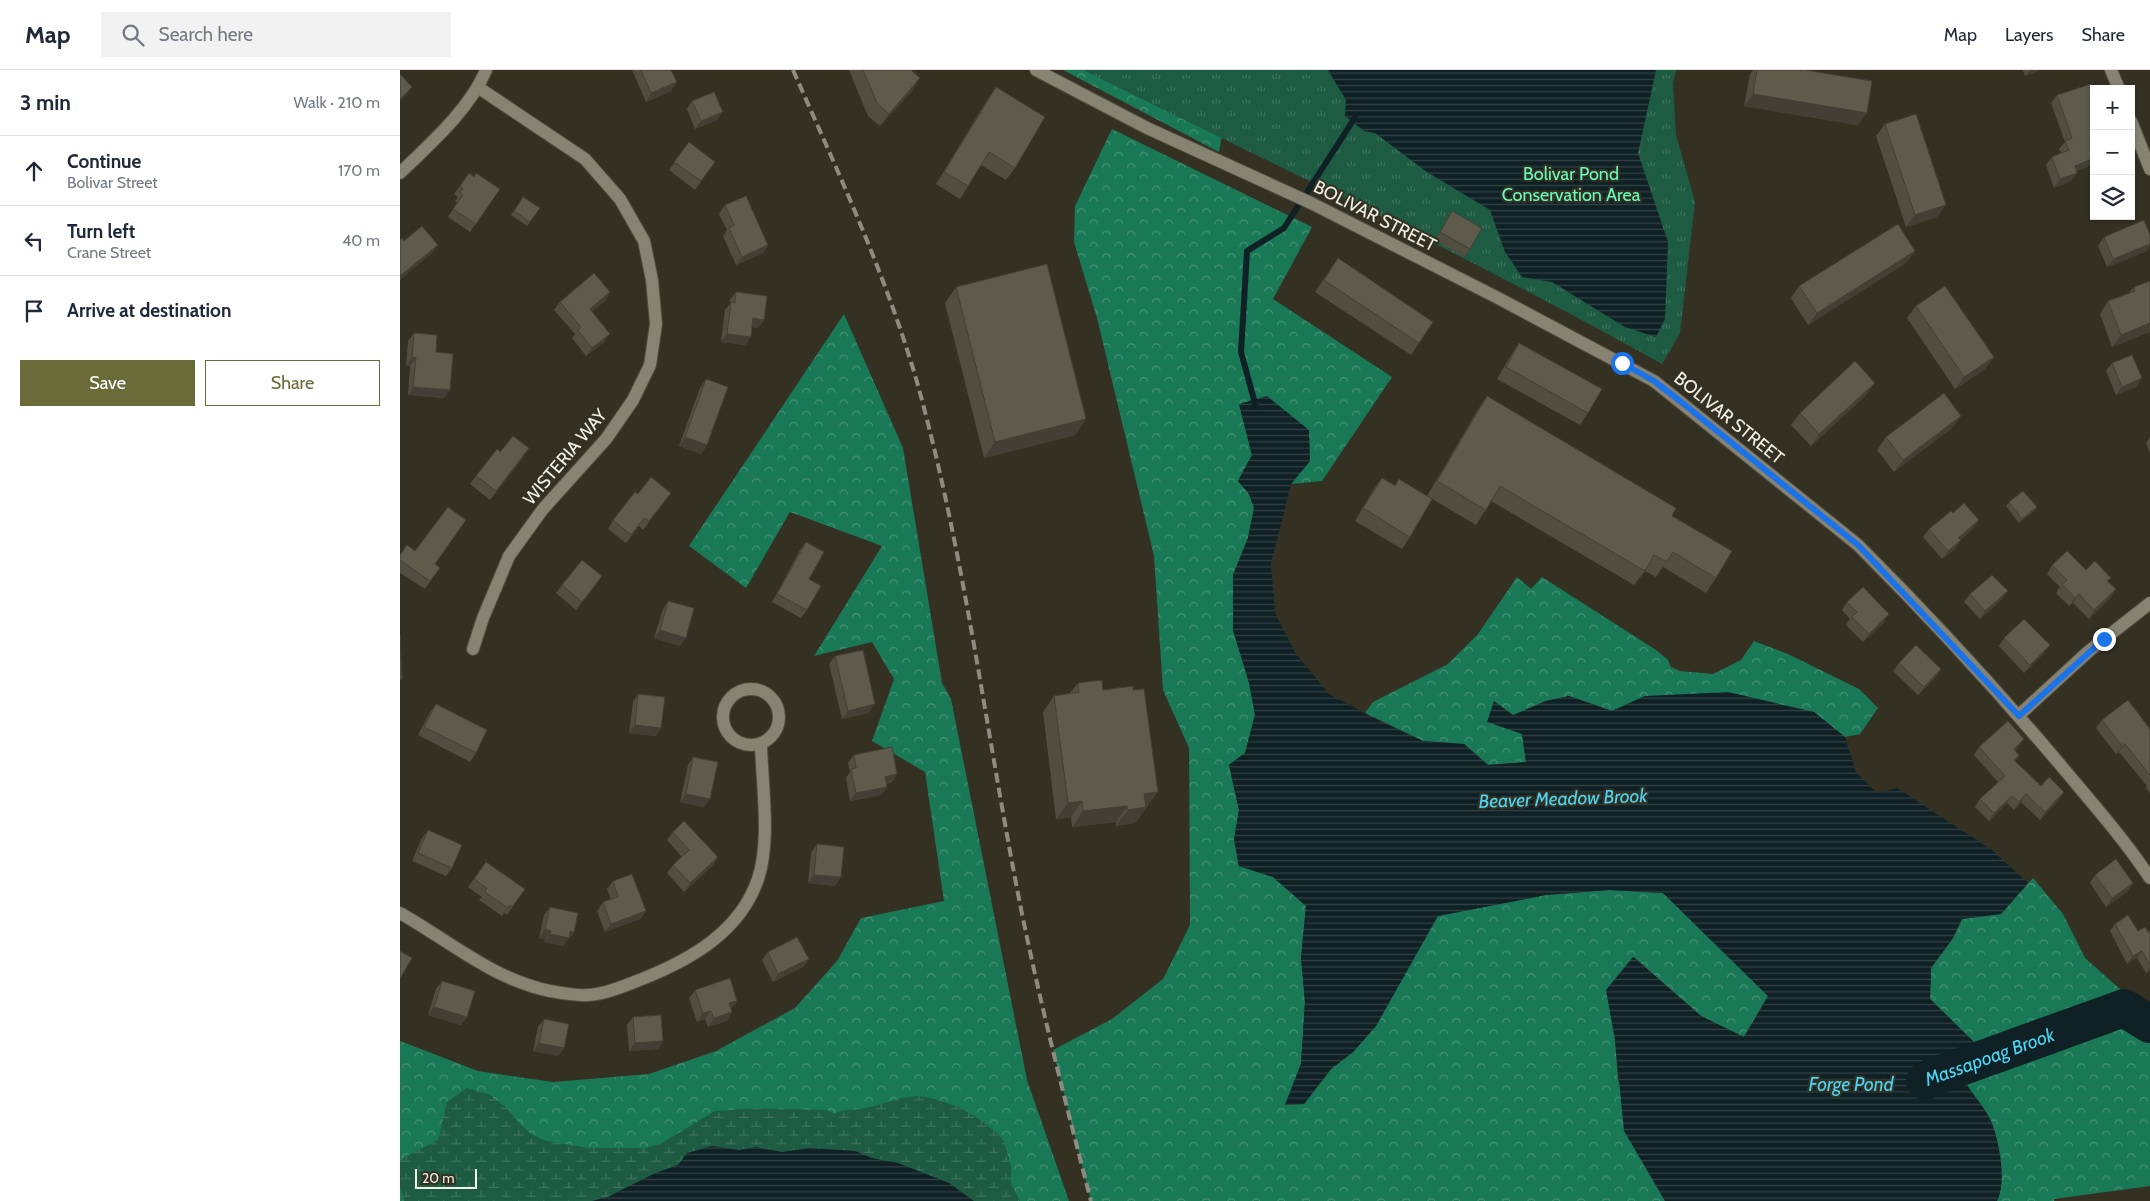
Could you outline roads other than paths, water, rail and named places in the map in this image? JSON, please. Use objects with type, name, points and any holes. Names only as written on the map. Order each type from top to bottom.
[{"type":"street","points":[[400,174],[434,141],[479,88],[486,70]]},
{"type":"street","name":"BOLIVAR STREET","points":[[1036,70],[1147,128],[1312,203],[1506,302],[1654,381],[1858,545],[2019,716],[2126,842],[2150,878]]},
{"type":"street","points":[[2111,70],[2117,85]]},
{"type":"street","name":"WISTERIA WAY","points":[[473,649],[483,618],[509,556],[544,509],[606,440],[633,400],[650,365],[656,324],[652,280],[644,241],[620,200],[585,159],[479,88]]},
{"type":"street","points":[[2135,130],[2150,169]]},
{"type":"street","points":[[2019,716],[2089,651],[2150,603]]},
{"type":"street","points":[[741,690],[760,690],[768,694],[778,708],[780,716],[775,733],[761,744],[742,744],[733,739],[727,732],[723,722],[723,712],[727,703],[733,695],[741,690]]},
{"type":"street","points":[[400,913],[481,963],[516,981],[549,991],[586,995],[615,990],[674,967],[712,943],[728,928],[747,904],[758,878],[765,841],[761,744]]},
{"type":"water","points":[[1328,70],[1656,70],[1638,153],[1668,242],[1665,319],[1656,337],[1625,327],[1552,282],[1522,277],[1505,252],[1490,210],[1427,172],[1375,133],[1364,131],[1345,116],[1346,100]]},
{"type":"water","name":"Forge Pond","points":[[1267,396],[1309,430],[1310,461],[1291,484],[1271,564],[1275,613],[1296,654],[1329,694],[1423,741],[1464,744],[1488,765],[1526,762],[1522,734],[1487,722],[1494,701],[1513,715],[1546,701],[1569,696],[1612,711],[1645,696],[1728,692],[1814,712],[1845,737],[1856,772],[1877,793],[1897,788],[1992,850],[2028,883],[2001,914],[1962,919],[1953,938],[1931,968],[1930,999],[1976,1044],[1967,1085],[1989,1116],[1997,1139],[2002,1172],[2000,1193],[1997,1201],[1665,1201],[1624,1131],[1615,1040],[1606,990],[1633,957],[1701,1016],[1744,1037],[1768,996],[1663,893],[1609,890],[1546,895],[1438,916],[1376,1026],[1353,1052],[1331,1069],[1304,1104],[1285,1105],[1301,1064],[1305,1002],[1301,958],[1306,906],[1273,877],[1239,866],[1234,839],[1239,810],[1229,765],[1245,753],[1255,715],[1249,683],[1233,631],[1233,575],[1248,538],[1254,508],[1249,494],[1238,481],[1252,455],[1239,404]]},
{"type":"water","points":[[712,1146],[739,1150],[756,1147],[782,1152],[810,1148],[855,1151],[872,1158],[898,1163],[949,1183],[974,1201],[592,1201],[608,1197],[655,1173],[678,1165],[687,1153]]},
{"type":"waterway","name":"Beaver Meadow Brook","points":[[1256,407],[1241,352],[1247,251],[1284,228],[1356,116]]},
{"type":"waterway","name":"Massapoag Brook","points":[[1925,1081],[2124,1008],[2150,1024]]},
{"type":"railway","points":[[793,70],[876,263],[905,342],[917,382],[934,447],[962,578],[1021,909],[1054,1055],[1091,1201]]},
{"type":"park label","name":"Bolivar Pond Conservation Area","points":[[1571,184]]}]
